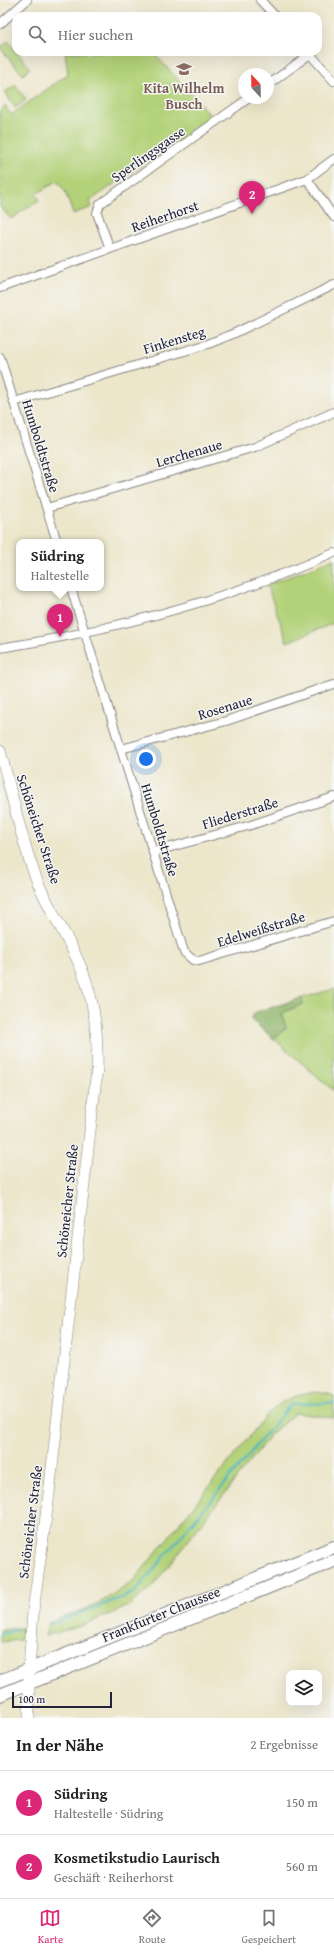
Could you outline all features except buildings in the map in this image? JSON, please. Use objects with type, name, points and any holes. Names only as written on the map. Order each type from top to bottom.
[{"type":"main road","name":"Schöneicher Straße","points":[[0,752],[34,872],[75,954],[86,981],[94,1013],[97,1050],[97,1069],[50,1486],[33,1611],[29,1669],[29,1718]]},
{"type":"main road","name":"Frankfurter Chaussee","points":[[0,1681],[334,1548]]},
{"type":"main road","name":"Frankfurter Chaussee","points":[[0,1695],[334,1561]]},
{"type":"street","points":[[14,12],[27,0]]},
{"type":"street","points":[[260,0],[271,12]]},
{"type":"street","points":[[0,24],[12,13]]},
{"type":"street","points":[[274,80],[305,56]]},
{"type":"street","points":[[312,56],[334,81]]},
{"type":"street","name":"Sperlingsgasse","points":[[110,249],[97,213],[100,204],[241,104]]},
{"type":"street","name":"Reiherhorst","points":[[0,288],[307,180],[334,159]]},
{"type":"street","points":[[307,180],[334,217]]},
{"type":"street","name":"Finkensteg","points":[[14,402],[218,340],[334,285]]},
{"type":"street","name":"Humboldtstraße","points":[[0,357],[56,539]]},
{"type":"street","name":"Lerchenaue","points":[[47,508],[255,447],[334,412]]},
{"type":"street","points":[[0,648],[84,632],[182,607],[262,581],[334,553]]},
{"type":"street","name":"Humboldtstraße","points":[[72,591],[184,952],[195,961]]},
{"type":"street","name":"Rosenaue","points":[[121,749],[220,722],[334,684]]},
{"type":"street","name":"Fliederstraße","points":[[153,852],[251,825],[334,796]]},
{"type":"street","name":"Edelweißstraße","points":[[195,961],[334,921]]},
{"type":"green space","points":[[8,41],[12,46],[12,56],[20,56],[30,68],[23,75],[0,48]]},
{"type":"green space","points":[[66,56],[157,56],[213,118],[153,160],[151,158],[90,201],[92,207],[73,214],[65,191],[57,181],[36,194],[39,200],[11,219],[0,207],[0,111],[5,106],[11,115],[68,74]]},
{"type":"green space","points":[[16,85],[26,100],[15,108],[5,92]]},
{"type":"green space","points":[[334,559],[334,623],[287,642],[267,585]]},
{"type":"green space","points":[[334,989],[334,1091],[274,1039],[286,1028],[282,1013],[303,1004],[302,998]]},
{"type":"green space","points":[[302,998],[303,1004],[282,1013],[286,1028],[274,1039],[250,1019],[256,1012]]},
{"type":"green space","points":[[315,1392],[334,1396],[334,1418],[295,1413],[271,1434],[153,1586],[127,1607],[81,1626],[45,1636],[49,1622],[83,1610],[104,1600],[134,1580],[266,1416],[282,1402],[300,1395]]},
{"type":"green space","points":[[22,1628],[21,1640],[0,1642],[0,1630]]},
{"type":"waterway","points":[[51,1624],[134,1593],[291,1404],[334,1403]]},
{"type":"waterway","points":[[0,1634],[17,1630]]},
{"type":"place","name":"Kita Wilhelm Busch","points":[[184,69]]},
{"type":"place","name":"Kosmetikstudio Laurisch","points":[[252,214]]},
{"type":"place","name":"Südring","points":[[60,637]]}]
